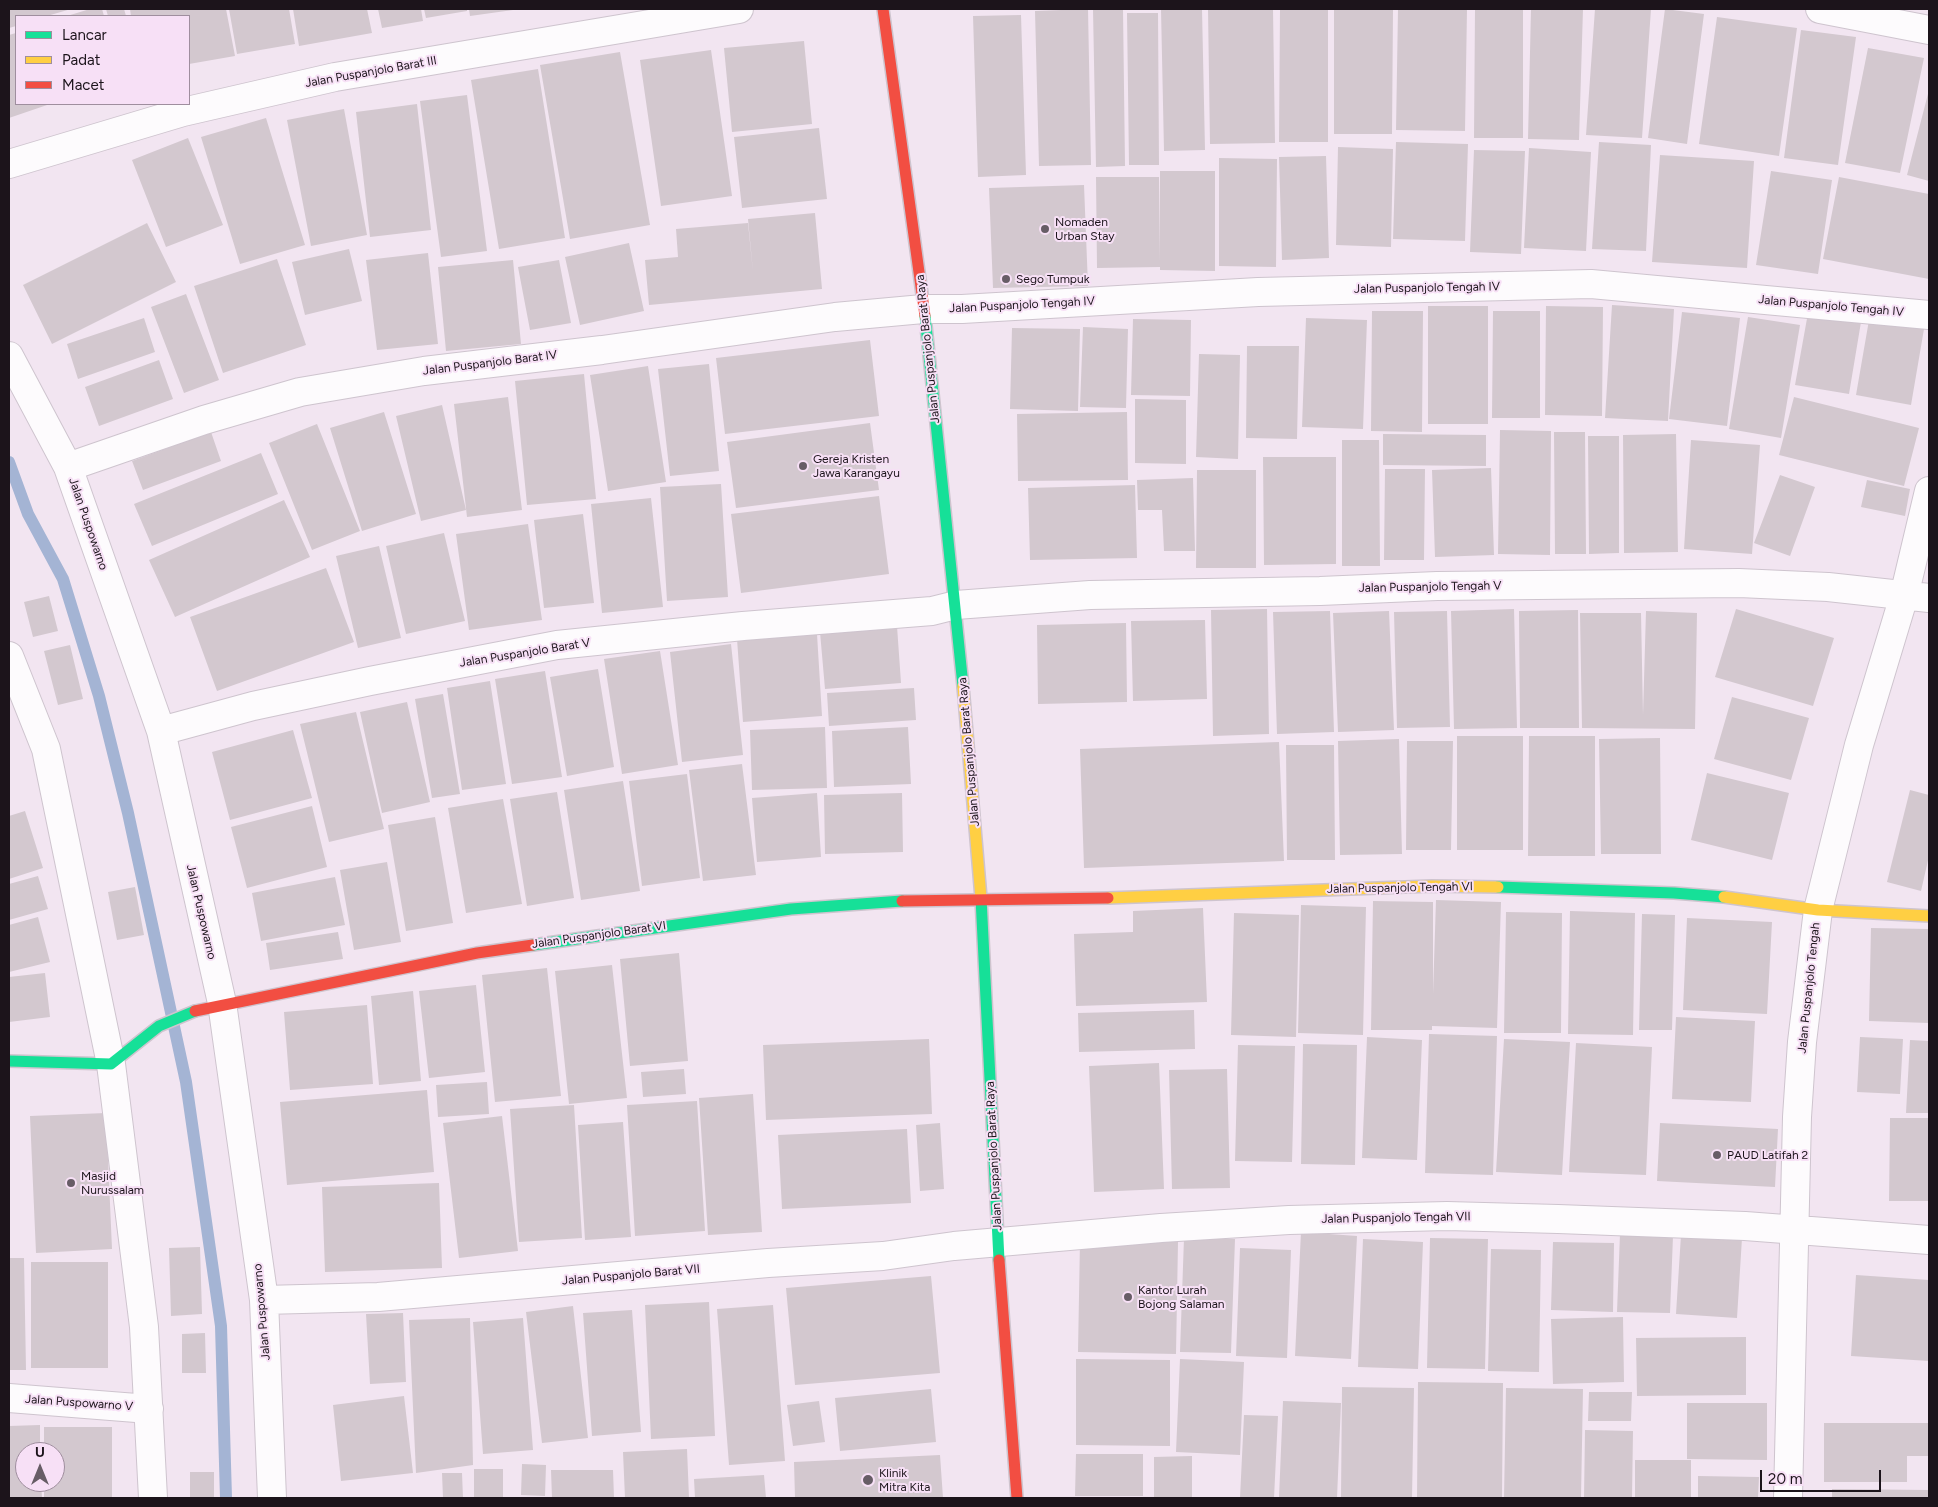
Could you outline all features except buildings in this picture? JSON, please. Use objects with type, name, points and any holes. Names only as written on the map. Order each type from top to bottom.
[{"type":"street","name":"Jalan Puspanjolo Barat III","points":[[9,164],[183,112],[335,77],[739,9]]},
{"type":"street","name":"Jalan Puspanjolo Barat Raya","points":[[883,9],[923,309],[956,605],[981,899],[998,1243],[1017,1498]]},
{"type":"street","points":[[1820,9],[1929,30]]},
{"type":"street","name":"Jalan Puspanjolo Tengah IV","points":[[923,309],[962,309],[1258,292],[1591,284],[1929,315]]},
{"type":"street","name":"Jalan Puspanjolo Barat IV","points":[[68,467],[204,420],[300,392],[424,370],[602,350],[835,317],[923,309]]},
{"type":"street","name":"Jalan Puspowarno","points":[[9,356],[68,467],[161,731],[264,1300],[272,1498]]},
{"type":"street","name":"Jalan Puspanjolo Tengah","points":[[1788,1498],[1794,1230],[1802,1042],[1818,910],[1859,745],[1916,597],[1929,491]]},
{"type":"street","name":"Jalan Puspanjolo Tengah V","points":[[956,605],[1090,594],[1629,583],[1798,586],[1916,597]]},
{"type":"street","name":"Jalan Puspanjolo Barat V","points":[[161,731],[253,706],[343,686],[557,645],[744,626],[932,611],[956,605]]},
{"type":"street","points":[[9,656],[46,749],[111,1064],[144,1326],[153,1498]]},
{"type":"street","name":"Jalan Puspanjolo Tengah VI","points":[[981,899],[1034,901],[1334,888],[1511,886],[1674,893],[1755,900],[1818,910],[1929,916]]},
{"type":"street","name":"Jalan Puspanjolo Barat VI","points":[[111,1064],[159,1026],[211,1006],[477,953],[790,909],[878,902],[981,899]]},
{"type":"street","points":[[9,1061],[111,1064]]},
{"type":"street","name":"Jalan Puspanjolo Tengah VII","points":[[998,1243],[1171,1227],[1289,1220],[1447,1216],[1745,1226],[1929,1240]]},
{"type":"street","name":"Jalan Puspanjolo Barat VII","points":[[264,1300],[378,1297],[768,1263],[883,1256],[998,1243]]},
{"type":"street","name":"Jalan Puspowarno V","points":[[9,1398],[149,1409]]},
{"type":"waterway","points":[[9,462],[28,514],[63,579],[99,696],[128,813],[186,1082],[221,1326],[226,1498]]},
{"type":"traffic: fast","points":[[925,316],[963,686]]},
{"type":"traffic: fast","points":[[1498,887],[1674,893],[1724,897]]},
{"type":"traffic: fast","points":[[981,898],[999,1260]]},
{"type":"traffic: fast","points":[[533,945],[791,909],[902,901]]},
{"type":"traffic: fast","points":[[9,1061],[111,1064],[159,1026],[195,1011]]},
{"type":"traffic: slow","points":[[963,686],[981,898]]},
{"type":"traffic: slow","points":[[1108,898],[1432,886],[1498,887]]},
{"type":"traffic: slow","points":[[1724,897],[1818,910],[1929,916]]},
{"type":"traffic: jam","points":[[883,9],[925,316]]},
{"type":"traffic: jam","points":[[902,901],[1108,898]]},
{"type":"traffic: jam","points":[[195,1011],[477,953],[533,945]]},
{"type":"traffic: jam","points":[[999,1260],[1017,1498]]},
{"type":"place","name":"Nomaden Urban Stay","points":[[1045,229]]},
{"type":"place","name":"Sego Tumpuk","points":[[1006,279]]},
{"type":"place","name":"Gereja Kristen Jawa Karangayu","points":[[803,466]]},
{"type":"place","name":"PAUD Latifah 2","points":[[1717,1155]]},
{"type":"place","name":"Masjid Nurussalam","points":[[71,1183]]},
{"type":"place","name":"Kantor Lurah Bojong Salaman","points":[[1128,1297]]},
{"type":"place","name":"Klinik Mitra Kita","points":[[868,1480]]}]
